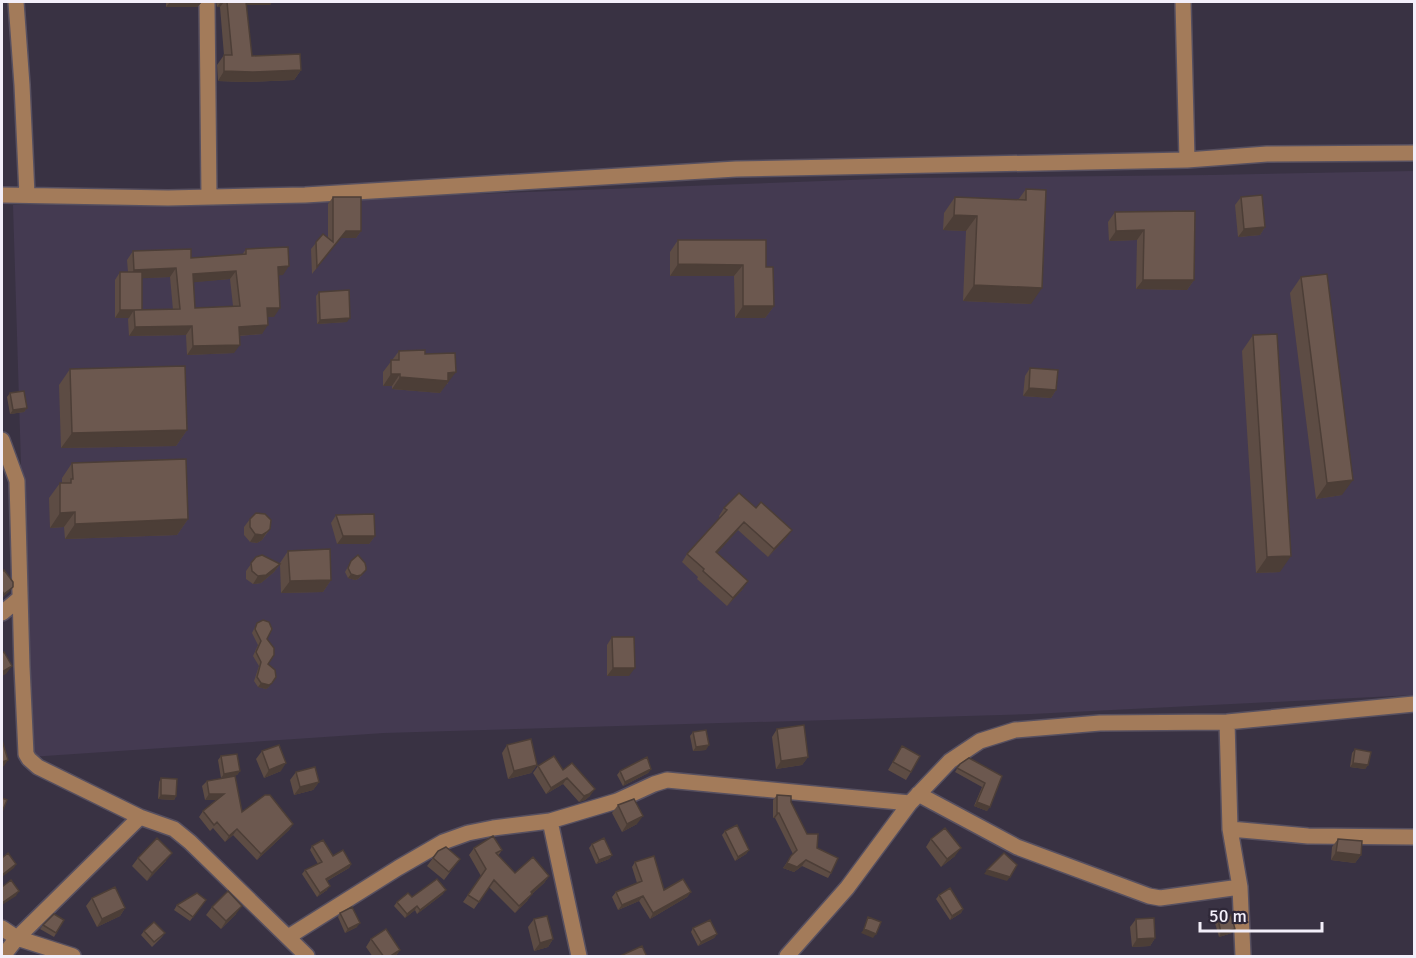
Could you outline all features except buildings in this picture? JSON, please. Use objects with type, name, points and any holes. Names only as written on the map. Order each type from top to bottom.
[{"type":"street","points":[[16,2],[27,195]]},
{"type":"street","points":[[207,2],[209,197]]},
{"type":"street","points":[[1183,2],[1187,160]]},
{"type":"street","points":[[2,195],[168,198],[305,195],[736,169],[1187,160],[1267,154],[1414,153]]},
{"type":"street","points":[[2,440],[17,481],[26,754],[38,767],[140,817],[174,829],[307,957]]},
{"type":"street","points":[[2,613],[20,598]]},
{"type":"street","points":[[787,957],[847,888],[914,798],[950,761],[981,741],[1015,730],[1100,723],[1227,722],[1414,704]]},
{"type":"street","points":[[1227,722],[1230,829],[1240,887],[1243,957]]},
{"type":"street","points":[[288,937],[398,867],[443,842],[468,833],[550,820],[617,801],[667,780],[914,798],[1017,847],[1149,896],[1160,898],[1240,887]]},
{"type":"street","points":[[3,957],[17,938],[140,817]]},
{"type":"street","points":[[550,820],[579,957]]},
{"type":"street","points":[[1230,829],[1308,836],[1414,837]]},
{"type":"street","points":[[2,928],[17,938],[73,957]]},
{"type":"shaded area","points":[[1414,171],[1414,695],[1032,714],[384,733],[30,757],[13,205],[312,200],[903,178]]}]
